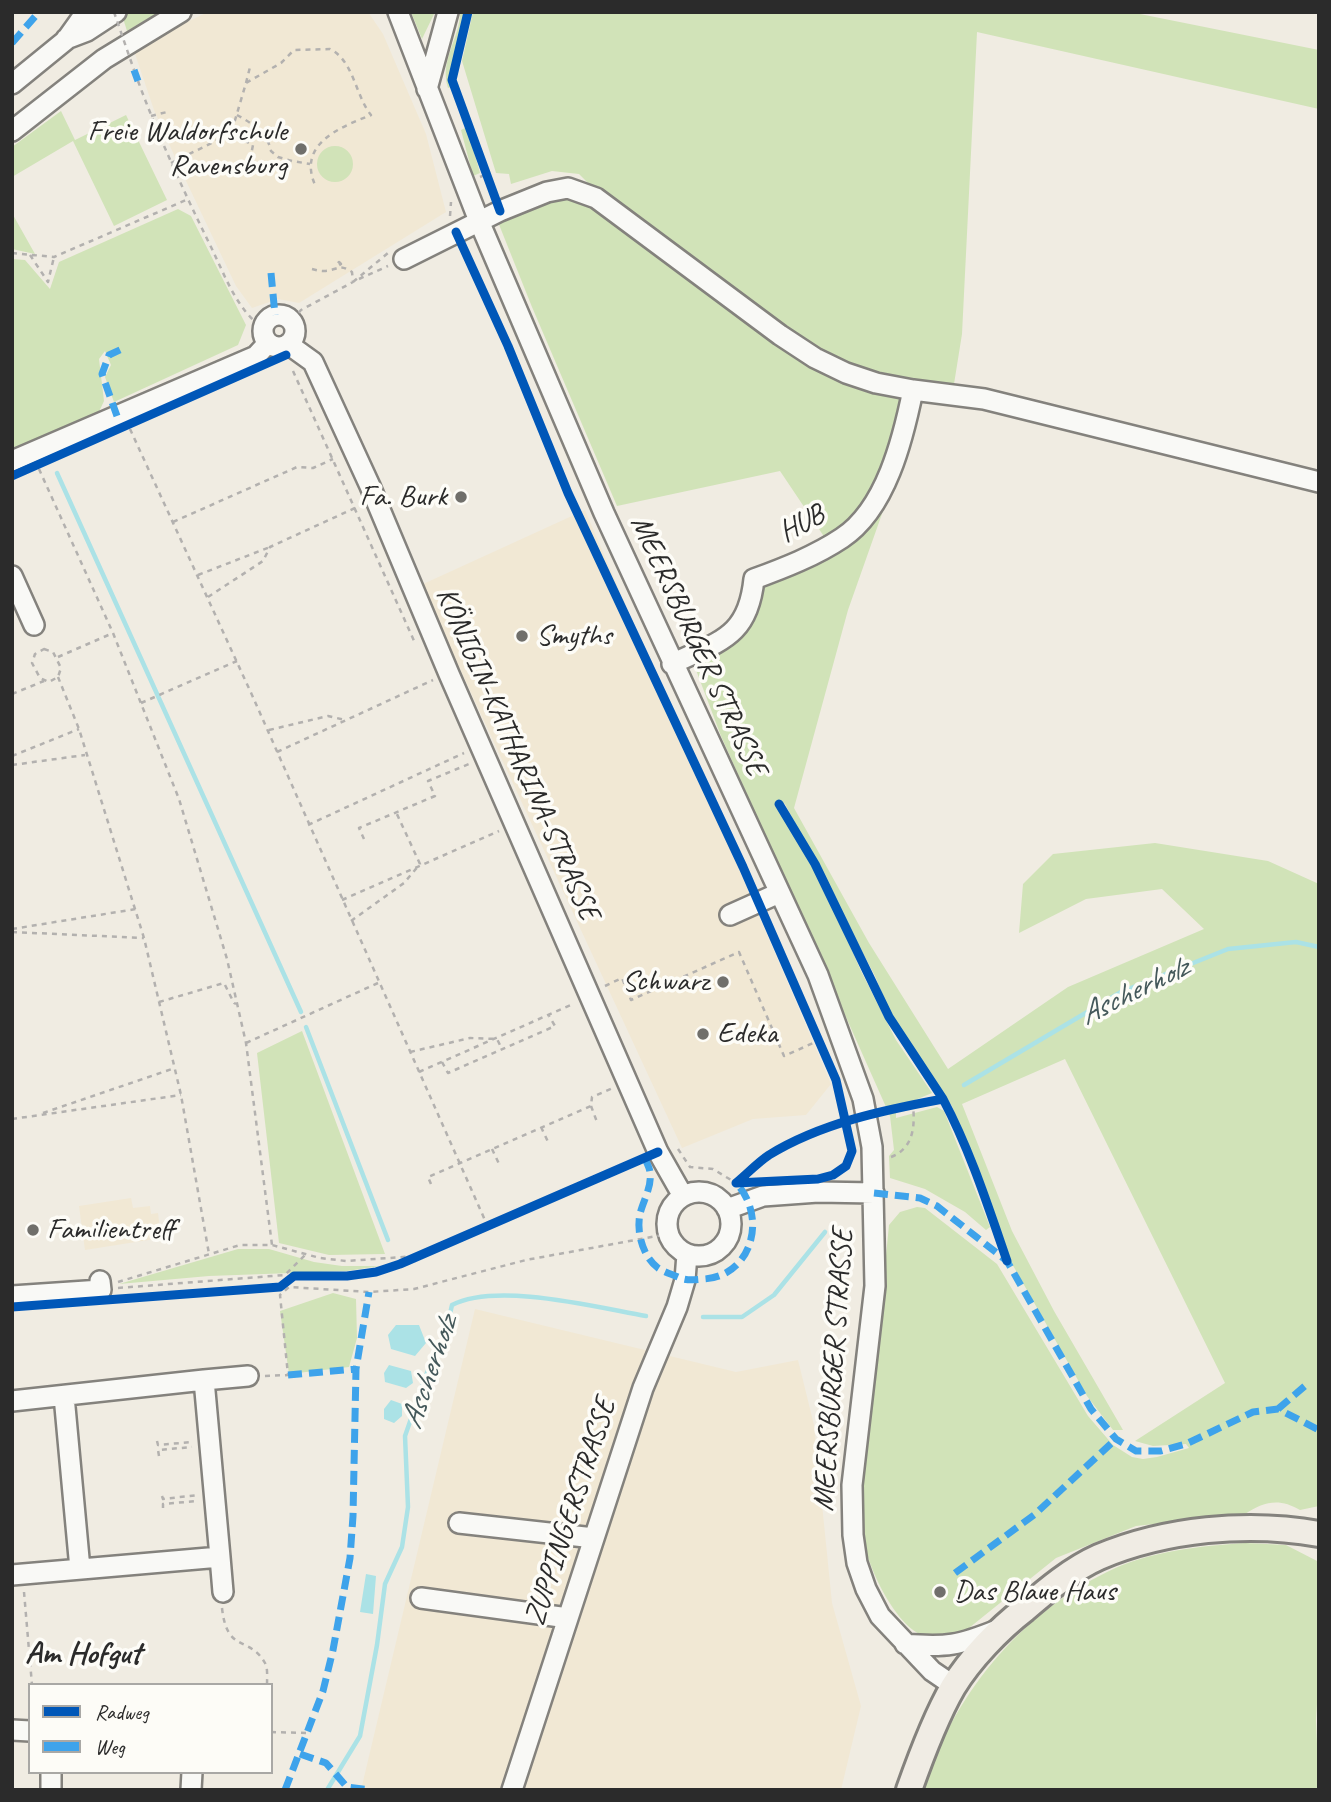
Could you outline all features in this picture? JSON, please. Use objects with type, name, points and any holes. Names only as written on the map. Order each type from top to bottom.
[{"type":"main road","points":[[909,1790],[916,1768],[954,1686],[998,1630],[1056,1583],[1098,1558],[1154,1539],[1213,1531],[1312,1528]]},
{"type":"street","points":[[12,83],[65,40],[86,12]]},
{"type":"street","points":[[65,40],[87,31],[115,12]]},
{"type":"street","points":[[12,131],[104,59],[181,12]]},
{"type":"street","name":"MEERSBURGER STRASSE","points":[[398,12],[479,221],[604,513],[818,975],[863,1099],[872,1147],[875,1286],[852,1485],[853,1535],[857,1563],[880,1616],[932,1671],[954,1686]]},
{"type":"street","points":[[427,89],[448,12]]},
{"type":"street","points":[[396,256],[547,192],[557,189],[580,191],[596,198],[780,335],[815,358],[846,373],[876,383],[913,390],[984,398],[1319,482]]},
{"type":"street","points":[[12,461],[256,356],[265,336],[267,320],[275,315],[284,315],[292,320],[296,330],[293,340],[277,347],[265,336]]},
{"type":"street","name":"KÖNIGIN-KATHARINA-STRASSE","points":[[288,344],[313,362],[370,486],[514,825],[598,991],[658,1152],[683,1196]]},
{"type":"street","name":"HUB","points":[[672,664],[727,637],[743,621],[752,602],[754,579],[800,562],[844,538],[865,518],[881,491],[895,457],[913,390]]},
{"type":"street","points":[[12,576],[34,625]]},
{"type":"street","points":[[730,915],[779,893]]},
{"type":"street","points":[[704,1192],[721,1200],[727,1209],[731,1228],[722,1246],[704,1256],[687,1254],[676,1247],[668,1234],[667,1219],[670,1209],[683,1196],[704,1192]]},
{"type":"street","points":[[727,1209],[763,1196],[818,1192],[874,1193]]},
{"type":"street","name":"ZUPPINGERSTRASSE","points":[[512,1790],[643,1388],[677,1307],[685,1280],[687,1254]]},
{"type":"street","points":[[12,1296],[101,1290]]},
{"type":"street","points":[[12,1401],[258,1376]]},
{"type":"street","points":[[204,1380],[223,1592]]},
{"type":"street","points":[[64,1396],[80,1569]]},
{"type":"street","points":[[458,1523],[594,1538]]},
{"type":"street","points":[[17,1575],[220,1557]]},
{"type":"street","points":[[421,1598],[568,1618]]},
{"type":"street","points":[[905,1644],[941,1648],[972,1641],[998,1630]]},
{"type":"path","points":[[115,12],[134,70]]},
{"type":"path","points":[[246,83],[281,63],[294,50],[330,49],[344,61],[371,115],[332,132],[315,149],[310,174],[316,187]]},
{"type":"path","points":[[250,67],[233,127],[237,137],[253,145],[250,160]]},
{"type":"path","points":[[138,80],[187,200],[236,297],[248,317],[265,336]]},
{"type":"path","points":[[151,116],[167,112]]},
{"type":"path","points":[[237,115],[254,124],[271,151],[278,157],[310,164]]},
{"type":"path","points":[[171,163],[234,132]]},
{"type":"path","points":[[450,217],[450,190],[487,174]]},
{"type":"path","points":[[12,253],[54,257],[187,200]]},
{"type":"path","points":[[30,255],[48,282],[54,257]]},
{"type":"path","points":[[292,320],[301,310],[396,256]]},
{"type":"path","points":[[353,282],[396,256]]},
{"type":"path","points":[[312,269],[324,271],[339,266],[352,272],[353,282]]},
{"type":"path","points":[[128,424],[268,730],[488,1227]]},
{"type":"path","points":[[173,522],[297,467],[313,468],[333,459]]},
{"type":"path","points":[[37,465],[113,633],[179,799],[227,960],[246,1043],[272,1245]]},
{"type":"path","points":[[198,575],[270,547],[355,508]]},
{"type":"path","points":[[208,597],[263,561],[270,547]]},
{"type":"path","points":[[57,657],[113,633]]},
{"type":"path","points":[[44,681],[32,663],[33,658],[44,649],[54,652],[61,668],[58,677],[79,729],[144,938],[176,1068],[209,1254]]},
{"type":"path","points":[[141,703],[237,661]]},
{"type":"path","points":[[277,752],[449,674]]},
{"type":"path","points":[[12,694],[58,677]]},
{"type":"path","points":[[268,730],[328,716],[345,720]]},
{"type":"path","points":[[12,756],[79,729]]},
{"type":"path","points":[[308,825],[480,746]]},
{"type":"path","points":[[12,765],[87,754]]},
{"type":"path","points":[[364,839],[359,828],[435,796],[428,781],[468,764]]},
{"type":"path","points":[[396,812],[420,864]]},
{"type":"path","points":[[342,900],[514,825]]},
{"type":"path","points":[[351,921],[404,883],[420,864]]},
{"type":"path","points":[[12,931],[136,909]]},
{"type":"path","points":[[12,931],[144,938]]},
{"type":"path","points":[[419,1072],[497,1039],[622,978],[631,1000],[738,952],[785,1056],[820,1040]]},
{"type":"path","points":[[246,1043],[378,982]]},
{"type":"path","points":[[159,1003],[224,983],[233,1003],[236,1004]]},
{"type":"path","points":[[442,1062],[448,1073],[555,1026],[548,1015]]},
{"type":"path","points":[[410,1052],[470,1038],[497,1039]]},
{"type":"path","points":[[497,1039],[502,1049]]},
{"type":"path","points":[[36,1116],[176,1068]]},
{"type":"path","points":[[597,1122],[591,1106],[592,1097],[613,1088]]},
{"type":"path","points":[[12,1119],[181,1095]]},
{"type":"path","points":[[891,1157],[905,1148],[911,1140],[914,1127],[913,1105]]},
{"type":"path","points":[[431,1184],[428,1177],[591,1106]]},
{"type":"path","points":[[541,1127],[549,1144]]},
{"type":"path","points":[[658,1152],[675,1144],[690,1167],[713,1169],[736,1183]]},
{"type":"path","points":[[492,1149],[500,1166]]},
{"type":"path","points":[[258,1376],[288,1375],[281,1295],[289,1287],[369,1292],[414,1289],[526,1260],[668,1234]]},
{"type":"path","points":[[101,1290],[115,1283],[240,1245],[272,1245],[346,1261],[418,1256]]},
{"type":"path","points":[[101,1290],[285,1275],[306,1254]]},
{"type":"path","points":[[388,1268],[418,1256]]},
{"type":"path","points":[[267,1287],[281,1287],[294,1276]]},
{"type":"path","points":[[101,1290],[240,1289]]},
{"type":"path","points":[[157,1441],[158,1445],[193,1442]]},
{"type":"path","points":[[159,1456],[158,1450],[186,1447]]},
{"type":"path","points":[[162,1496],[163,1499],[198,1495]]},
{"type":"path","points":[[163,1508],[163,1504],[191,1501]]},
{"type":"path","points":[[17,1575],[32,1683]]},
{"type":"path","points":[[223,1592],[220,1595],[224,1627],[234,1640],[256,1653],[267,1665],[267,1683]]},
{"type":"path","points":[[273,1732],[307,1733]]},
{"type":"shaded area","name":"Freie Waldorfschule Ravensburg","points":[[208,12],[368,12],[383,34],[426,134],[446,212],[299,303],[278,299],[252,308],[236,286],[178,164],[154,110],[133,48]]},
{"type":"shaded area","points":[[585,510],[831,1084],[806,1115],[753,1119],[682,1148],[421,585]]},
{"type":"shaded area","points":[[131,1198],[133,1208],[150,1206],[151,1214],[158,1213],[161,1238],[85,1250],[79,1206]]},
{"type":"shaded area","points":[[475,1309],[736,1372],[798,1360],[814,1425],[832,1603],[861,1706],[841,1790],[361,1790]]},
{"type":"green space","points":[[125,12],[159,12],[127,31],[122,15]]},
{"type":"green space","points":[[411,12],[435,12],[422,39]]},
{"type":"green space","points":[[460,12],[464,12],[464,25],[448,80],[451,87],[448,88],[446,68]]},
{"type":"green space","points":[[473,12],[1130,12],[1319,50],[1319,109],[977,32],[962,334],[954,384],[958,390],[912,384],[829,358],[598,193],[579,174],[552,171],[511,184],[509,174],[496,173],[462,61]]},
{"type":"green space","points":[[61,111],[75,140],[126,115],[167,200],[114,226],[73,141],[12,177],[12,147]]},
{"type":"green space","points":[[467,127],[480,173],[473,176],[461,130]]},
{"type":"green space","points":[[335,146],[348,151],[353,164],[348,177],[335,182],[322,177],[317,164],[322,151]]},
{"type":"green space","points":[[576,195],[819,369],[874,393],[899,398],[904,407],[869,506],[844,531],[825,538],[780,471],[617,506],[498,222],[556,198]]},
{"type":"green space","points":[[178,209],[191,216],[246,325],[238,345],[114,402],[105,377],[111,365],[105,351],[99,359],[104,401],[97,416],[12,450],[12,259],[25,260],[50,289],[59,262]]},
{"type":"green space","points":[[12,213],[35,254],[12,249]]},
{"type":"green space","points":[[895,477],[848,610],[794,808],[869,943],[948,1069],[1068,987],[1204,929],[1162,889],[1086,899],[1019,933],[1023,884],[1053,854],[1155,843],[1268,861],[1319,884],[1319,1506],[1300,1510],[1286,1504],[1272,1503],[1259,1506],[1245,1514],[1136,1526],[1056,1558],[964,1632],[938,1638],[922,1635],[911,1628],[891,1605],[869,1560],[861,1528],[889,1225],[900,1212],[917,1207],[925,1208],[997,1264],[1088,1416],[1113,1445],[1132,1457],[1157,1457],[1189,1448],[1186,1444],[1153,1446],[1135,1441],[1225,1383],[1065,1059],[962,1104],[1012,1231],[1054,1311],[1123,1430],[1113,1430],[1087,1396],[1011,1262],[952,1106],[894,1023],[875,976],[785,804],[777,800],[823,885],[861,971],[896,1040],[932,1093],[896,1108],[896,1118],[937,1107],[944,1111],[990,1227],[986,1230],[965,1212],[925,1189],[890,1178],[889,1156],[894,1150],[890,1116],[721,736],[693,662],[752,613],[764,587],[820,558]]},
{"type":"green space","points":[[302,1031],[385,1254],[329,1255],[279,1243],[257,1053]]},
{"type":"green space","points":[[238,1249],[269,1249],[314,1262],[342,1266],[380,1266],[347,1271],[209,1276],[119,1284]]},
{"type":"green space","points":[[333,1293],[356,1299],[357,1338],[349,1367],[289,1374],[280,1311]]},
{"type":"green space","points":[[1246,1543],[1286,1545],[1319,1562],[1316,1720],[1319,1790],[923,1790],[952,1723],[971,1691],[993,1662],[1045,1611],[1107,1572],[1140,1559],[1193,1548]]},
{"type":"water","points":[[396,1325],[419,1325],[426,1343],[415,1356],[391,1349],[388,1335]]},
{"type":"water","points":[[389,1365],[411,1371],[413,1383],[406,1388],[385,1382],[384,1373]]},
{"type":"water","points":[[391,1400],[402,1404],[402,1416],[394,1423],[384,1419],[384,1409]]},
{"type":"water","points":[[366,1574],[376,1576],[373,1614],[360,1612]]},
{"type":"waterway","points":[[57,473],[301,1012]]},
{"type":"waterway","name":"Ascherholz","points":[[964,1085],[1121,992],[1228,949],[1296,942],[1319,947]]},
{"type":"waterway","points":[[306,1027],[388,1240]]},
{"type":"waterway","name":"Ascherholz","points":[[703,1317],[742,1317],[774,1295],[825,1232]]},
{"type":"waterway","name":"Ascherholz","points":[[327,1790],[360,1736],[385,1584],[402,1547],[408,1507],[405,1436],[428,1370],[443,1345],[452,1305],[471,1298],[520,1296],[574,1302],[646,1316]]},
{"type":"marked path","points":[[12,43],[39,12]]},
{"type":"marked path","points":[[134,70],[138,81]]},
{"type":"marked path","points":[[271,273],[275,315]]},
{"type":"marked path","points":[[117,416],[102,374],[109,355],[122,349]]},
{"type":"marked path","points":[[645,1158],[650,1178],[639,1221],[642,1244],[648,1257],[658,1268],[684,1279],[704,1279],[720,1275],[734,1268],[744,1256],[753,1228],[746,1197],[736,1183]]},
{"type":"marked path","points":[[874,1193],[920,1198],[937,1206],[1007,1261],[1091,1409],[1116,1439],[1136,1451],[1161,1451],[1186,1444],[1253,1412],[1278,1409],[1319,1430]]},
{"type":"marked path","points":[[285,1790],[323,1691],[350,1558],[356,1369],[369,1292]]},
{"type":"marked path","points":[[288,1375],[356,1369]]},
{"type":"marked path","points":[[1278,1409],[1306,1385]]},
{"type":"marked path","points":[[955,1573],[1034,1515],[1116,1439]]},
{"type":"marked path","points":[[300,1754],[326,1763],[347,1787],[370,1790]]},
{"type":"cycle path","points":[[468,12],[452,80],[500,211]]},
{"type":"cycle path","points":[[456,232],[508,346],[568,493],[743,867],[836,1080],[852,1151],[846,1166],[833,1175],[818,1179],[736,1183]]},
{"type":"cycle path","points":[[12,476],[286,355]]},
{"type":"cycle path","points":[[779,804],[815,864],[889,1017],[943,1099]]},
{"type":"cycle path","points":[[736,1183],[769,1155],[810,1134],[876,1113],[943,1099],[970,1158],[1007,1261]]},
{"type":"cycle path","points":[[12,1307],[280,1287],[294,1276],[347,1276],[376,1272],[658,1152]]},
{"type":"place","name":"Freie Waldorfschule Ravensburg","points":[[301,149]]},
{"type":"place","name":"Fa. Burk","points":[[461,497]]},
{"type":"place","name":"Smyths","points":[[522,636]]},
{"type":"place","name":"Schwarz","points":[[723,982]]},
{"type":"place","name":"Edeka","points":[[703,1034]]},
{"type":"place","name":"Familientreff","points":[[33,1230]]},
{"type":"place","name":"Das Blaue Haus","points":[[940,1592]]},
{"type":"district","name":"Am Hofgut","points":[[83,1655]]}]
